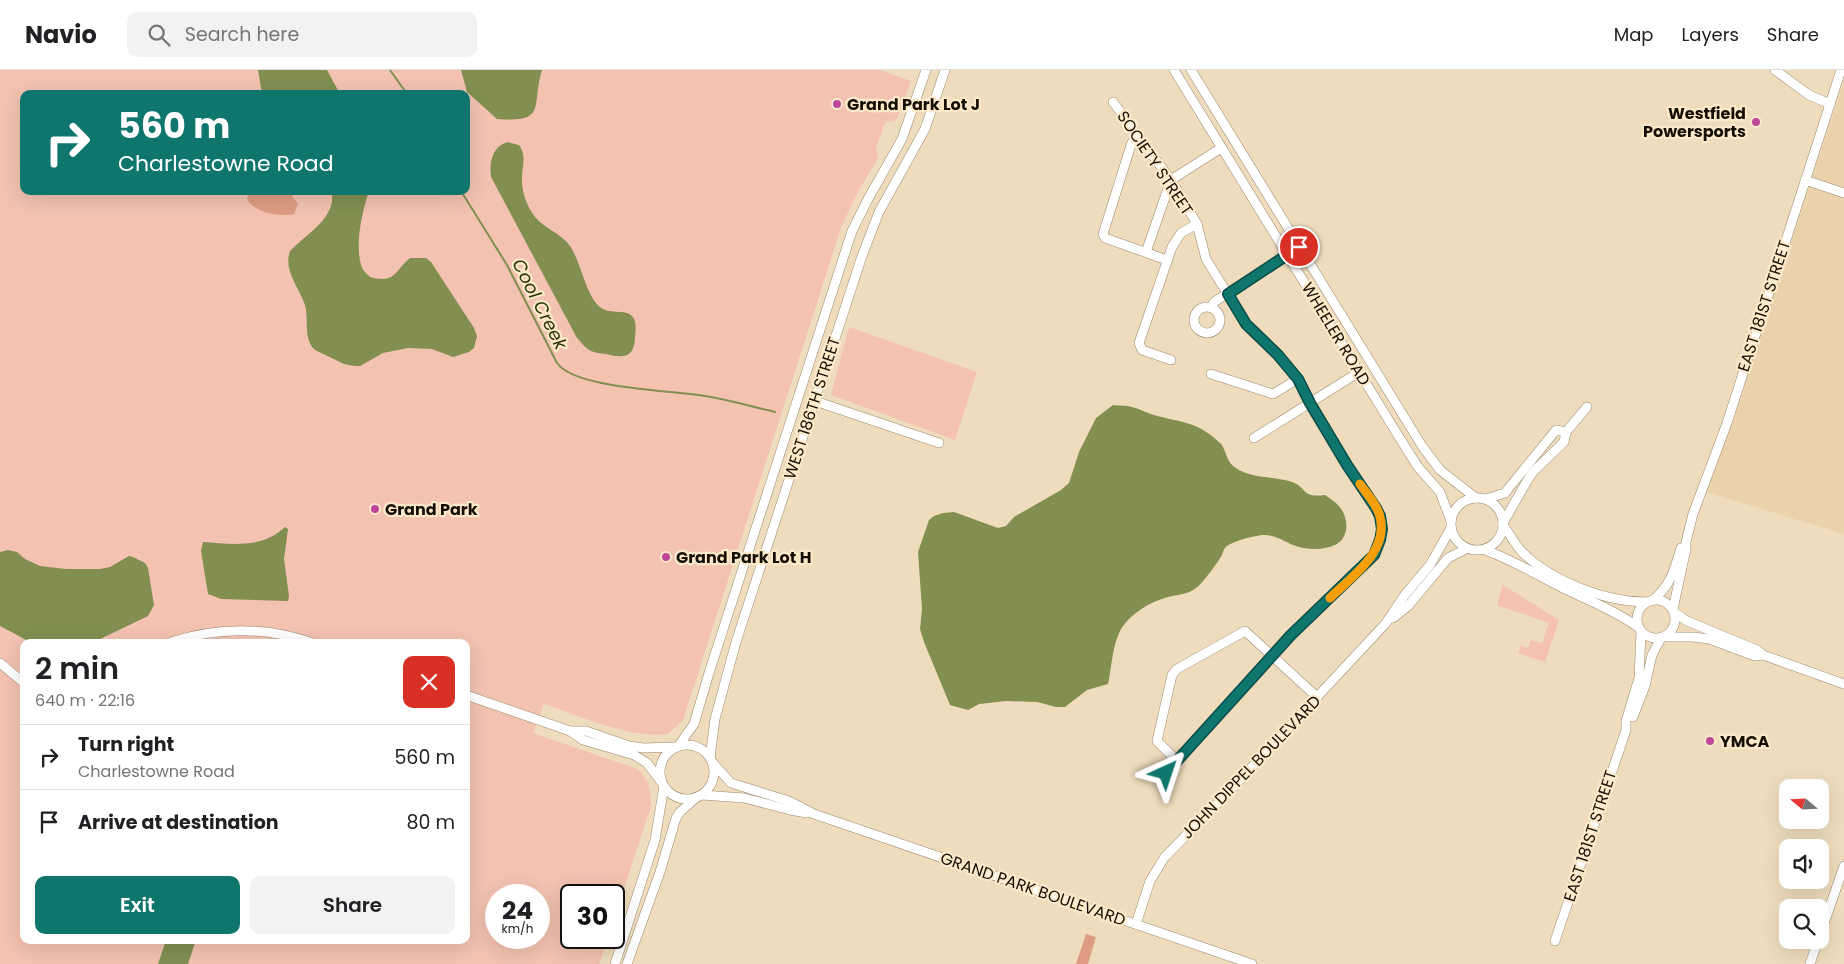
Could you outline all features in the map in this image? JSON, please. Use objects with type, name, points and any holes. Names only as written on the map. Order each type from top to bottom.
[{"type":"street","name":"WEST 186TH STREET","points":[[677,746],[694,724],[852,231],[868,198],[902,140],[926,70]]},
{"type":"street","name":"WEST 186TH STREET","points":[[712,760],[714,719],[725,680],[840,320],[871,229],[925,129],[945,70]]},
{"type":"street","name":"WHEELER ROAD","points":[[1174,70],[1418,467],[1440,492],[1451,524]]},
{"type":"street","name":"WHEELER ROAD","points":[[1190,70],[1422,446],[1440,470],[1481,499]]},
{"type":"street","points":[[1775,70],[1809,95],[1830,104]]},
{"type":"street","name":"EAST 181ST STREET","points":[[1674,611],[1693,514],[1726,423],[1841,70]]},
{"type":"street","name":"SOCIETY STREET","points":[[1112,102],[1170,180],[1196,224],[1206,259],[1246,324],[1278,355],[1298,379],[1347,465],[1380,516],[1381,535],[1374,555],[1291,635],[1166,773]]},
{"type":"street","points":[[1137,134],[1131,145],[1103,230],[1104,236],[1105,238],[1167,260]]},
{"type":"street","points":[[1146,252],[1170,180],[1222,148]]},
{"type":"street","points":[[1805,180],[1844,193]]},
{"type":"street","points":[[1171,360],[1145,352],[1139,346],[1167,260],[1178,237],[1196,224]]},
{"type":"street","points":[[1212,308],[1214,302],[1299,247]]},
{"type":"street","points":[[824,315],[840,320]]},
{"type":"street","points":[[1254,438],[1359,372]]},
{"type":"street","points":[[1211,374],[1273,394],[1298,379]]},
{"type":"street","points":[[815,401],[939,443]]},
{"type":"street","points":[[1485,550],[1499,538],[1503,524],[1527,480],[1564,442],[1566,432],[1587,407]]},
{"type":"street","points":[[1566,432],[1556,430],[1507,491],[1481,499],[1467,500],[1459,505],[1453,512],[1451,524],[1455,540],[1466,548],[1475,551],[1485,550],[1503,556],[1605,607],[1640,629],[1648,637],[1709,639],[1755,656],[1763,655]]},
{"type":"street","points":[[1481,499],[1497,507],[1503,524],[1523,553],[1566,582],[1610,598],[1635,602],[1665,602],[1687,621],[1758,650],[1763,655],[1844,684]]},
{"type":"street","name":"JOHN DIPPEL BOULEVARD","points":[[1136,924],[1150,881],[1164,858],[1236,784],[1386,623],[1404,596],[1430,565],[1451,524]]},
{"type":"street","name":"EAST 181ST STREET","points":[[1649,602],[1662,592],[1669,583],[1681,548],[1686,542]]},
{"type":"street","name":"JOHN DIPPEL BOULEVARD","points":[[1386,623],[1408,606],[1448,558],[1466,548]]},
{"type":"street","points":[[1640,629],[1638,613],[1649,602]]},
{"type":"street","points":[[1663,637],[1675,626],[1674,611]]},
{"type":"street","name":"EAST 181ST STREET","points":[[1626,730],[1626,721],[1639,678],[1640,629]]},
{"type":"street","points":[[182,639],[199,634],[235,630],[272,632],[299,639]]},
{"type":"street","points":[[1177,761],[1157,741],[1172,675],[1177,669],[1245,631],[1317,697]]},
{"type":"street","name":"EAST 181ST STREET","points":[[1555,942],[1626,730],[1641,699],[1652,654],[1663,637]]},
{"type":"street","points":[[0,663],[20,680]]},
{"type":"street","points":[[470,696],[570,731],[586,732],[628,746],[644,748],[689,744],[699,747],[712,760],[714,774],[712,783],[680,812],[676,818],[660,872],[627,964]]},
{"type":"street","points":[[570,731],[583,740],[634,755],[647,764],[668,792],[677,797],[687,799],[699,796]]},
{"type":"street","points":[[615,964],[655,840],[663,784],[660,773],[661,763],[666,754],[677,746]]},
{"type":"street","name":"GRAND PARK BOULEVARD","points":[[712,760],[731,783],[789,801],[814,814],[1252,964]]},
{"type":"street","name":"GRAND PARK BOULEVARD","points":[[699,796],[744,798],[814,814]]},
{"type":"street","points":[[1829,909],[1844,866]]},
{"type":"street","points":[[1810,964],[1815,949]]},
{"type":"shaded area","name":"Grand Park","points":[[0,70],[880,70],[911,81],[898,117],[895,121],[886,122],[884,125],[876,149],[877,160],[859,190],[842,225],[683,720],[668,734],[653,735],[621,730],[544,704],[533,733],[637,769],[645,777],[649,786],[651,806],[625,885],[560,884],[560,949],[604,949],[599,964],[0,964]]},
{"type":"shaded area","points":[[258,70],[327,70],[338,90],[261,90]]},
{"type":"shaded area","points":[[461,70],[542,70],[534,110],[531,115],[524,118],[513,120],[497,119],[470,95],[470,90],[466,90]]},
{"type":"shaded area","points":[[1844,82],[1844,534],[1706,492]]},
{"type":"shaded area","points":[[507,142],[519,145],[523,153],[522,188],[529,208],[539,221],[570,246],[595,301],[604,310],[624,312],[632,315],[636,326],[634,345],[630,353],[617,356],[593,352],[577,338],[491,177],[491,161],[493,156],[502,144]]},
{"type":"shaded area","points":[[248,195],[292,195],[298,204],[294,214],[282,215],[261,211],[250,204],[247,199]]},
{"type":"shaded area","points":[[332,195],[368,195],[359,237],[359,256],[365,272],[370,277],[385,279],[394,275],[410,258],[426,258],[431,262],[474,328],[477,336],[474,348],[469,352],[453,357],[432,349],[408,348],[383,353],[360,366],[355,366],[344,364],[315,350],[311,346],[305,305],[290,272],[288,258],[290,251],[325,218],[330,210]]},
{"type":"shaded area","points":[[849,327],[977,372],[955,440],[831,395]]},
{"type":"shaded area","points":[[1113,405],[1130,406],[1204,430],[1220,443],[1232,465],[1242,472],[1292,482],[1308,494],[1325,495],[1337,504],[1344,513],[1346,530],[1344,535],[1337,544],[1321,549],[1298,547],[1268,535],[1243,539],[1227,546],[1210,572],[1196,588],[1186,593],[1154,602],[1130,618],[1121,629],[1116,642],[1108,684],[1087,690],[1065,707],[1056,707],[1037,702],[1006,701],[979,704],[968,710],[950,705],[920,629],[922,609],[918,552],[929,520],[943,513],[954,512],[998,528],[1006,526],[1014,517],[1061,490],[1069,483],[1079,452],[1096,418]]},
{"type":"shaded area","points":[[285,527],[288,529],[284,559],[288,601],[221,599],[208,594],[201,551],[203,542],[235,544],[256,542],[276,534]]},
{"type":"shaded area","points":[[8,550],[17,552],[25,559],[40,566],[66,569],[100,569],[110,567],[129,556],[133,557],[145,563],[148,568],[154,605],[148,616],[100,639],[24,639],[0,626],[0,552]]},
{"type":"shaded area","points":[[1503,585],[1559,620],[1545,662],[1518,653],[1521,645],[1528,648],[1531,640],[1542,643],[1549,623],[1497,605]]},
{"type":"shaded area","points":[[1086,934],[1096,937],[1088,964],[1076,964]]},
{"type":"shaded area","points":[[165,944],[195,944],[188,964],[158,964]]},
{"type":"waterway","name":"Cool Creek","points":[[390,70],[404,90]]},
{"type":"waterway","name":"Cool Creek","points":[[463,195],[507,265],[557,363],[568,372],[584,379],[605,384],[711,397],[775,412]]},
{"type":"slow traffic","points":[[1330,598],[1374,555],[1380,540],[1382,529],[1380,516],[1360,484]]},
{"type":"place","name":"Grand Park Lot J","points":[[837,104]]},
{"type":"place","name":"Westfield Powersports","points":[[1756,122]]},
{"type":"place","name":"Grand Park","points":[[375,509]]},
{"type":"place","name":"Grand Park Lot H","points":[[666,557]]},
{"type":"place","name":"YMCA","points":[[1710,741]]},
{"type":"route","points":[[1166,773],[1291,635],[1374,555],[1380,540],[1382,529],[1380,516],[1376,508],[1347,465],[1298,379],[1278,355],[1246,324],[1228,294],[1299,247]]}]
